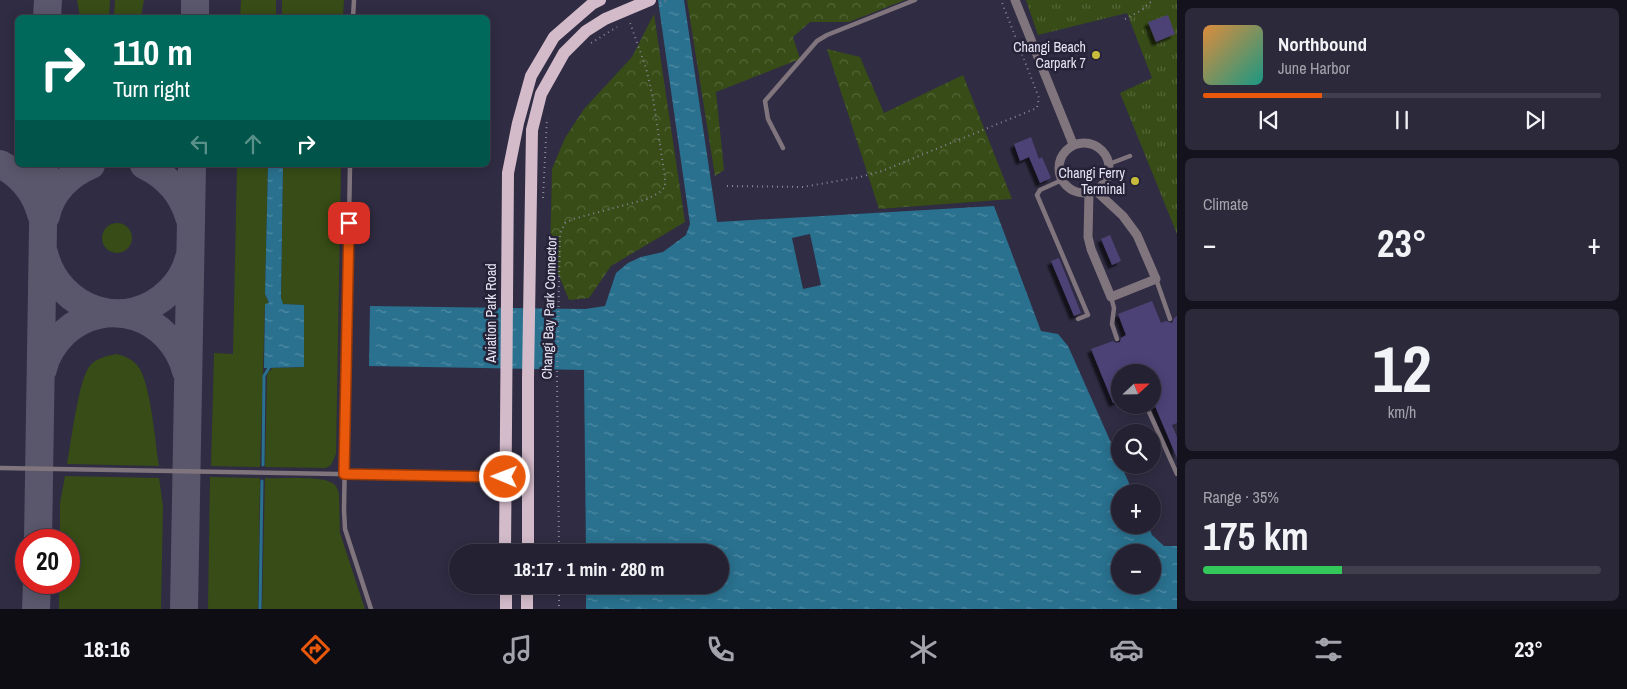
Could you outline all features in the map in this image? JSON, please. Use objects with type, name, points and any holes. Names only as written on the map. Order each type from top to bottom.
[{"type":"main road","name":"Aviation Park Road","points":[[505,544],[508,173],[518,122],[531,76],[554,37],[592,4],[600,0]]},
{"type":"main road","points":[[528,544],[528,379],[532,130],[541,94],[564,52],[586,31],[649,0]]},
{"type":"main road","points":[[506,594],[506,609]]},
{"type":"main road","points":[[528,594],[528,609]]},
{"type":"street","points":[[1015,0],[1073,144]]},
{"type":"street","points":[[1084,142],[1096,145],[1105,153],[1109,164],[1108,174],[1104,184],[1092,192],[1078,192],[1068,188],[1058,170],[1065,150],[1073,144],[1084,142]]},
{"type":"street","points":[[1092,192],[1123,216],[1137,235],[1156,279],[1111,297],[1088,237],[1092,192]]},
{"type":"lane","points":[[353,15],[354,0]]},
{"type":"lane","points":[[783,148],[768,118],[765,101],[817,41],[827,35],[915,0]]},
{"type":"lane","points":[[1109,164],[1130,156]]},
{"type":"lane","points":[[350,167],[344,474],[345,529],[371,609]]},
{"type":"lane","points":[[1062,180],[1040,190],[1037,195],[1088,315],[1078,319]]},
{"type":"lane","points":[[1156,279],[1170,319]]},
{"type":"lane","points":[[1111,297],[1114,308],[1112,324],[1117,339]]},
{"type":"lane","points":[[1150,414],[1177,474]]},
{"type":"lane","points":[[0,468],[505,477]]},
{"type":"path","points":[[727,186],[803,188],[860,177],[882,171],[1037,108],[1039,98],[1001,0]]},
{"type":"path","points":[[1125,19],[1142,10],[1153,0]]},
{"type":"path","name":"Changi Bay Park Connector","points":[[559,544],[557,305],[560,234],[565,223],[587,214],[647,199],[659,193],[665,187],[651,90],[646,68],[629,20]]},
{"type":"path","points":[[586,46],[620,25]]},
{"type":"path","points":[[543,204],[548,116]]},
{"type":"path","points":[[559,594],[559,609]]},
{"type":"green space","points":[[77,0],[110,0],[109,15],[80,15]]},
{"type":"green space","points":[[115,0],[144,0],[141,15],[114,15]]},
{"type":"green space","points":[[241,0],[276,0],[276,15],[240,15]]},
{"type":"green space","points":[[282,0],[344,0],[343,15],[282,15]]},
{"type":"green space","points":[[687,0],[905,0],[849,22],[810,22],[793,37],[800,59],[716,92],[724,170],[715,176]]},
{"type":"green space","points":[[1026,0],[1177,0],[1177,234],[1120,93],[1152,78],[1127,13],[1038,35]]},
{"type":"green space","points":[[654,14],[685,222],[611,266],[589,298],[569,300],[550,254],[552,169],[565,138],[584,109],[632,57]]},
{"type":"green space","points":[[827,49],[860,57],[884,113],[963,75],[1012,199],[879,209]]},
{"type":"green space","points":[[237,167],[268,167],[265,294],[269,304],[265,304],[260,467],[211,466],[214,353],[233,354]]},
{"type":"green space","points":[[283,167],[341,167],[336,454],[331,465],[326,468],[265,467],[268,372],[273,368],[304,367],[304,305],[283,304],[281,299]]},
{"type":"green space","points":[[117,223],[127,228],[132,238],[127,248],[117,253],[107,248],[102,238],[107,228]]},
{"type":"green space","points":[[117,354],[133,361],[142,373],[152,413],[159,466],[67,464],[78,399],[85,375],[95,361]]},
{"type":"green space","points":[[65,476],[159,478],[163,506],[161,609],[59,609],[59,594],[80,594],[80,529],[60,529],[60,503]]},
{"type":"green space","points":[[210,477],[260,478],[258,609],[208,609]]},
{"type":"green space","points":[[265,478],[317,479],[335,485],[339,494],[340,533],[365,609],[262,609]]},
{"type":"water","points":[[658,0],[684,0],[717,222],[994,206],[1041,331],[1058,334],[1068,346],[1111,443],[1111,474],[1125,474],[1129,484],[1111,484],[1111,534],[1152,534],[1164,546],[1177,546],[1177,609],[586,609],[586,594],[729,594],[729,544],[586,544],[584,370],[369,366],[370,306],[585,309],[605,306],[616,273],[628,263],[641,257],[663,252],[686,235],[690,224]]},
{"type":"water","points":[[268,167],[283,167],[281,298],[283,304],[304,305],[304,367],[264,368],[265,304],[269,303],[265,294]]},
{"type":"pier","points":[[810,234],[821,285],[803,289],[792,238]]},
{"type":"building","points":[[1168,15],[1175,34],[1156,42],[1148,22]]},
{"type":"building","points":[[1031,137],[1039,159],[1042,157],[1051,178],[1040,183],[1029,157],[1020,161],[1014,144]]},
{"type":"building","points":[[1110,235],[1121,261],[1112,265],[1101,239]]},
{"type":"building","points":[[1059,258],[1081,313],[1074,316],[1051,261]]},
{"type":"building","points":[[1152,301],[1161,323],[1166,321],[1172,323],[1177,316],[1177,423],[1172,425],[1177,437],[1177,458],[1158,414],[1161,414],[1161,364],[1111,364],[1111,398],[1091,349],[1113,341],[1116,343],[1120,342],[1121,338],[1126,335],[1118,314]]},
{"type":"waterway","points":[[263,465],[264,376],[270,366]]},
{"type":"waterway","points":[[260,609],[262,481]]},
{"type":"taxiway","points":[[47,15],[48,0]]},
{"type":"taxiway","points":[[195,0],[195,15]]},
{"type":"taxiway","points":[[0,164],[21,179],[31,191],[41,214]]},
{"type":"taxiway","points":[[38,529],[44,167]]},
{"type":"taxiway","points":[[46,216],[52,199],[62,185],[75,173],[87,167]]},
{"type":"taxiway","points":[[148,167],[160,174],[178,192],[189,217]]},
{"type":"taxiway","points":[[184,609],[192,167]]},
{"type":"taxiway","points":[[44,253],[52,273],[64,289],[79,302],[96,310],[115,313],[134,311],[153,304],[176,284],[189,258]]},
{"type":"taxiway","points":[[43,369],[51,350],[64,333],[81,321],[99,315],[118,313],[136,317],[152,325],[167,336],[178,352],[186,371]]},
{"type":"taxiway","points":[[36,609],[37,594]]},
{"type":"place","name":"Changi Beach Carpark 7","points":[[1096,55]]},
{"type":"place","name":"Changi Ferry Terminal","points":[[1135,181]]},
{"type":"route","points":[[349,223],[344,474],[505,477]]}]
